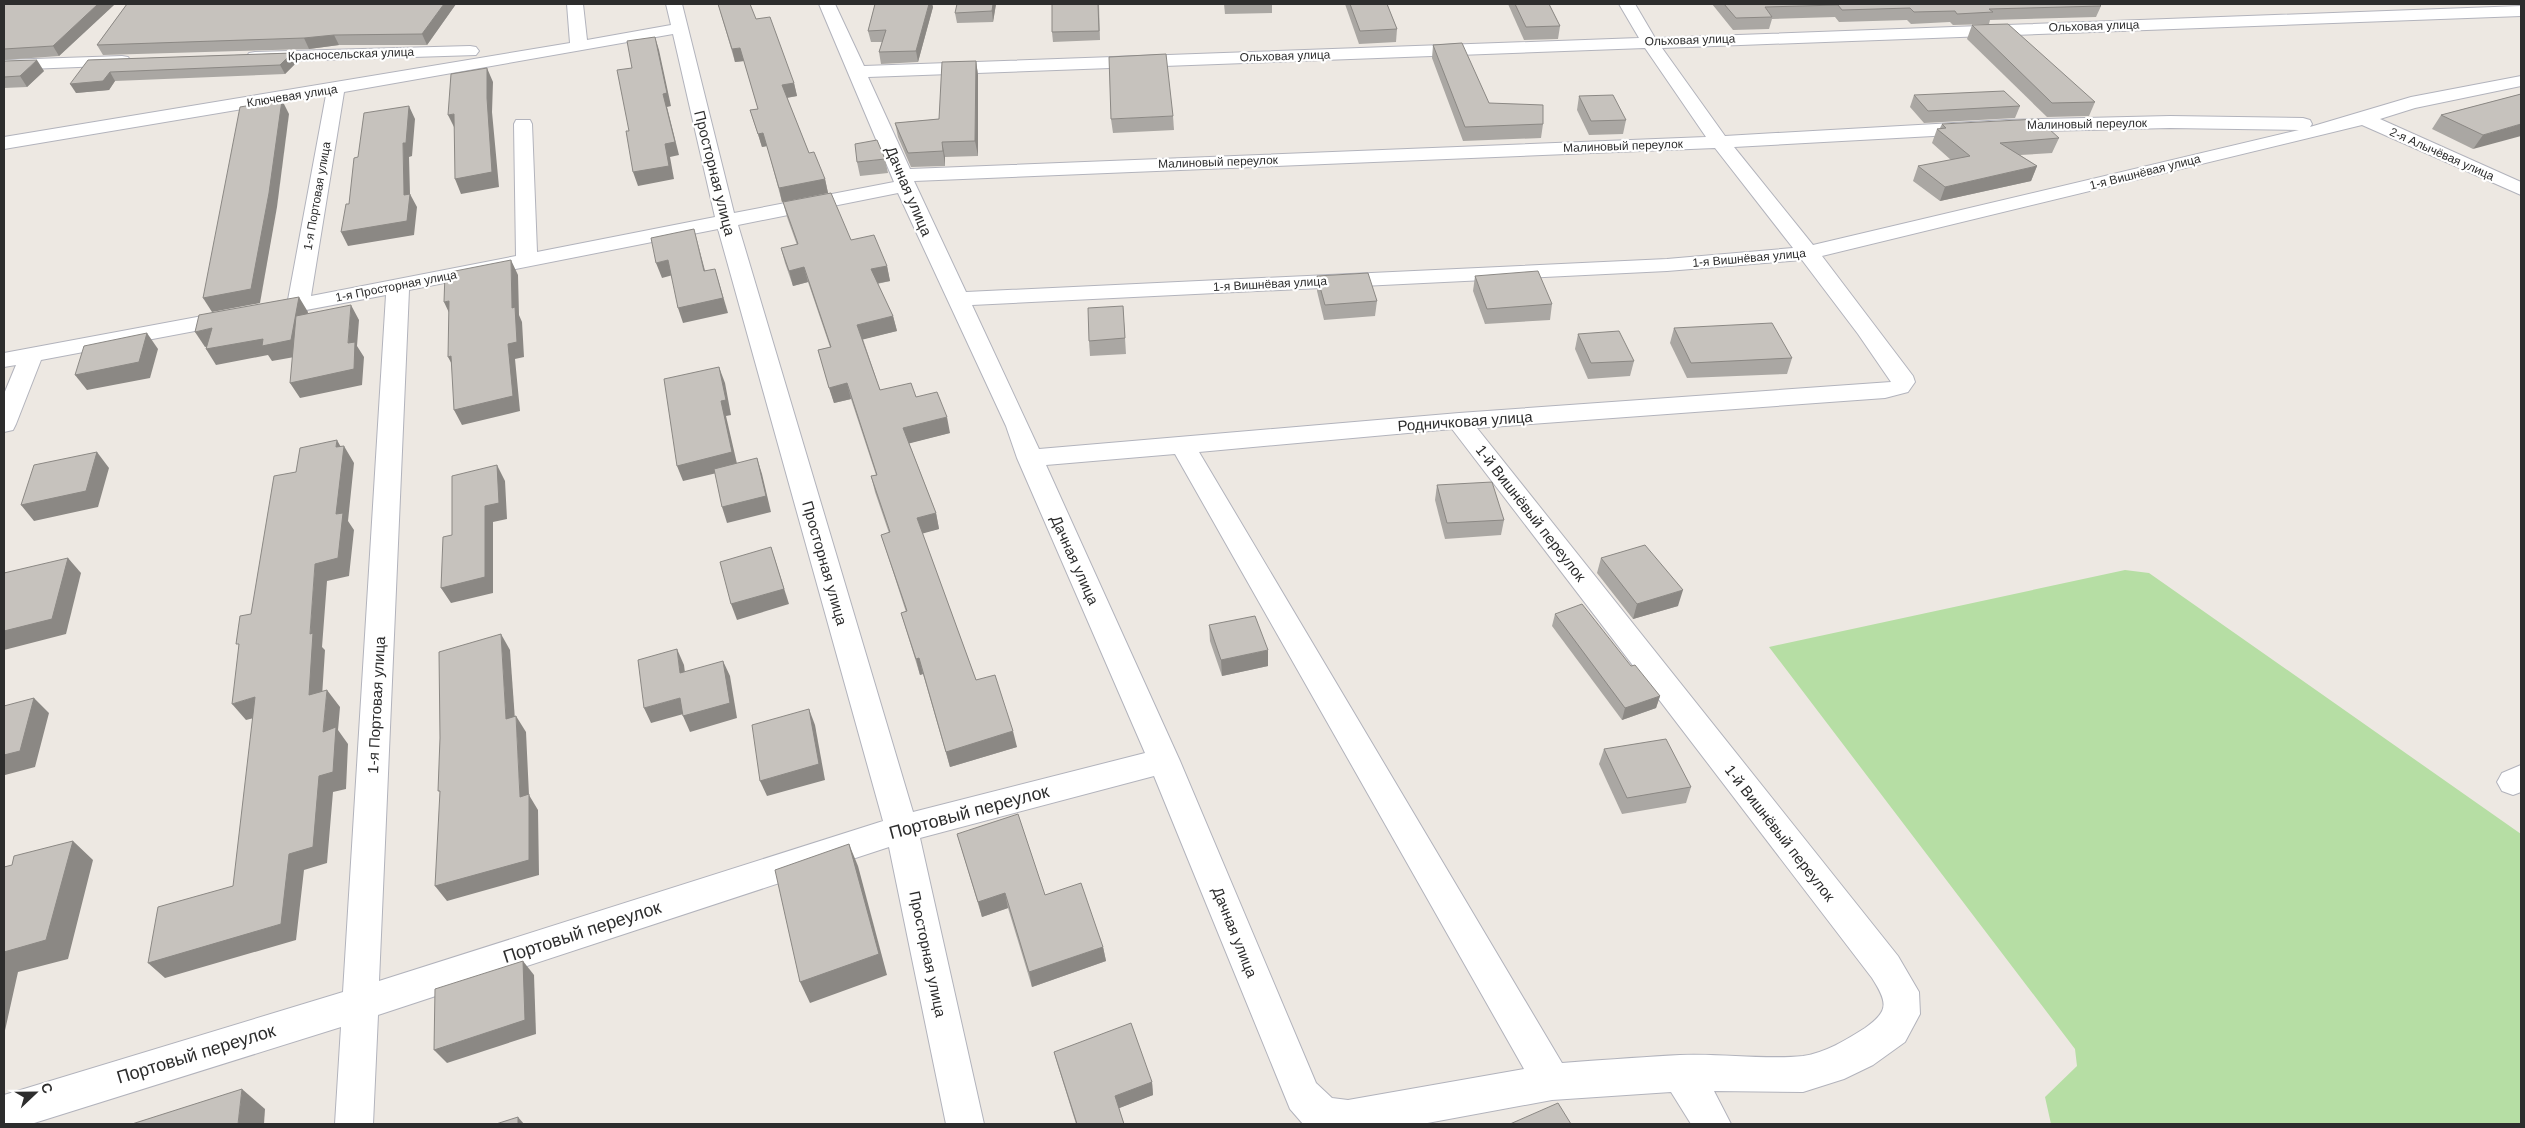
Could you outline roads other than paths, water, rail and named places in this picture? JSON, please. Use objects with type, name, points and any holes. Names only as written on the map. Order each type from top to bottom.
[{"type":"street","points":[[575,4],[579,47],[680,28]]},
{"type":"street","name":"Просторная улица","points":[[674,4],[726,221],[902,829],[965,1124]]},
{"type":"street","name":"Дачная улица","points":[[827,4],[904,181],[1018,426],[1030,458],[1164,761],[1303,1096],[1310,1106],[1322,1116]]},
{"type":"street","points":[[1627,4],[1648,42],[1718,142],[1808,253]]},
{"type":"street","name":"Ольховая улица","points":[[858,72],[2521,11]]},
{"type":"street","name":"Красносельская улица","points":[[242,58],[579,47]]},
{"type":"street","name":"Ключевая улица","points":[[4,143],[579,47]]},
{"type":"street","points":[[4,65],[143,61]]},
{"type":"street","name":"1-я Вишнёвая улица","points":[[958,298],[1667,265],[1808,253],[2352,122],[2411,103],[2521,82]]},
{"type":"street","name":"1-я Портовая улица","points":[[298,304],[336,88]]},
{"type":"street","name":"Малиновый переулок","points":[[904,181],[1718,142],[2006,126],[2170,122],[2352,122]]},
{"type":"street","name":"2-я Алычёвая улица","points":[[2352,122],[2521,189]]},
{"type":"street","points":[[523,124],[527,261]]},
{"type":"street","name":"1-я Просторная улица","points":[[4,360],[527,261],[726,221],[904,181]]},
{"type":"street","name":"Родничковая улица","points":[[1030,458],[1460,421],[1885,391],[1900,387],[1903,382],[1901,376],[1808,253]]},
{"type":"street","name":"1-я Портовая улица","points":[[354,1124],[398,286]]},
{"type":"street","points":[[4,424],[31,356]]},
{"type":"street","name":"1-й Вишнёвый переулок","points":[[1322,1116],[1348,1119],[1552,1082],[1682,1073],[1803,1074],[1831,1066],[1860,1052],[1892,1030],[1902,1014],[1901,992],[1885,967],[1460,421]]},
{"type":"street","points":[[1183,445],[1552,1082]]},
{"type":"street","name":"Портовый переулок","points":[[4,1114],[360,1004],[902,829],[1164,761]]},
{"type":"street","points":[[1682,1073],[1712,1124]]}]
